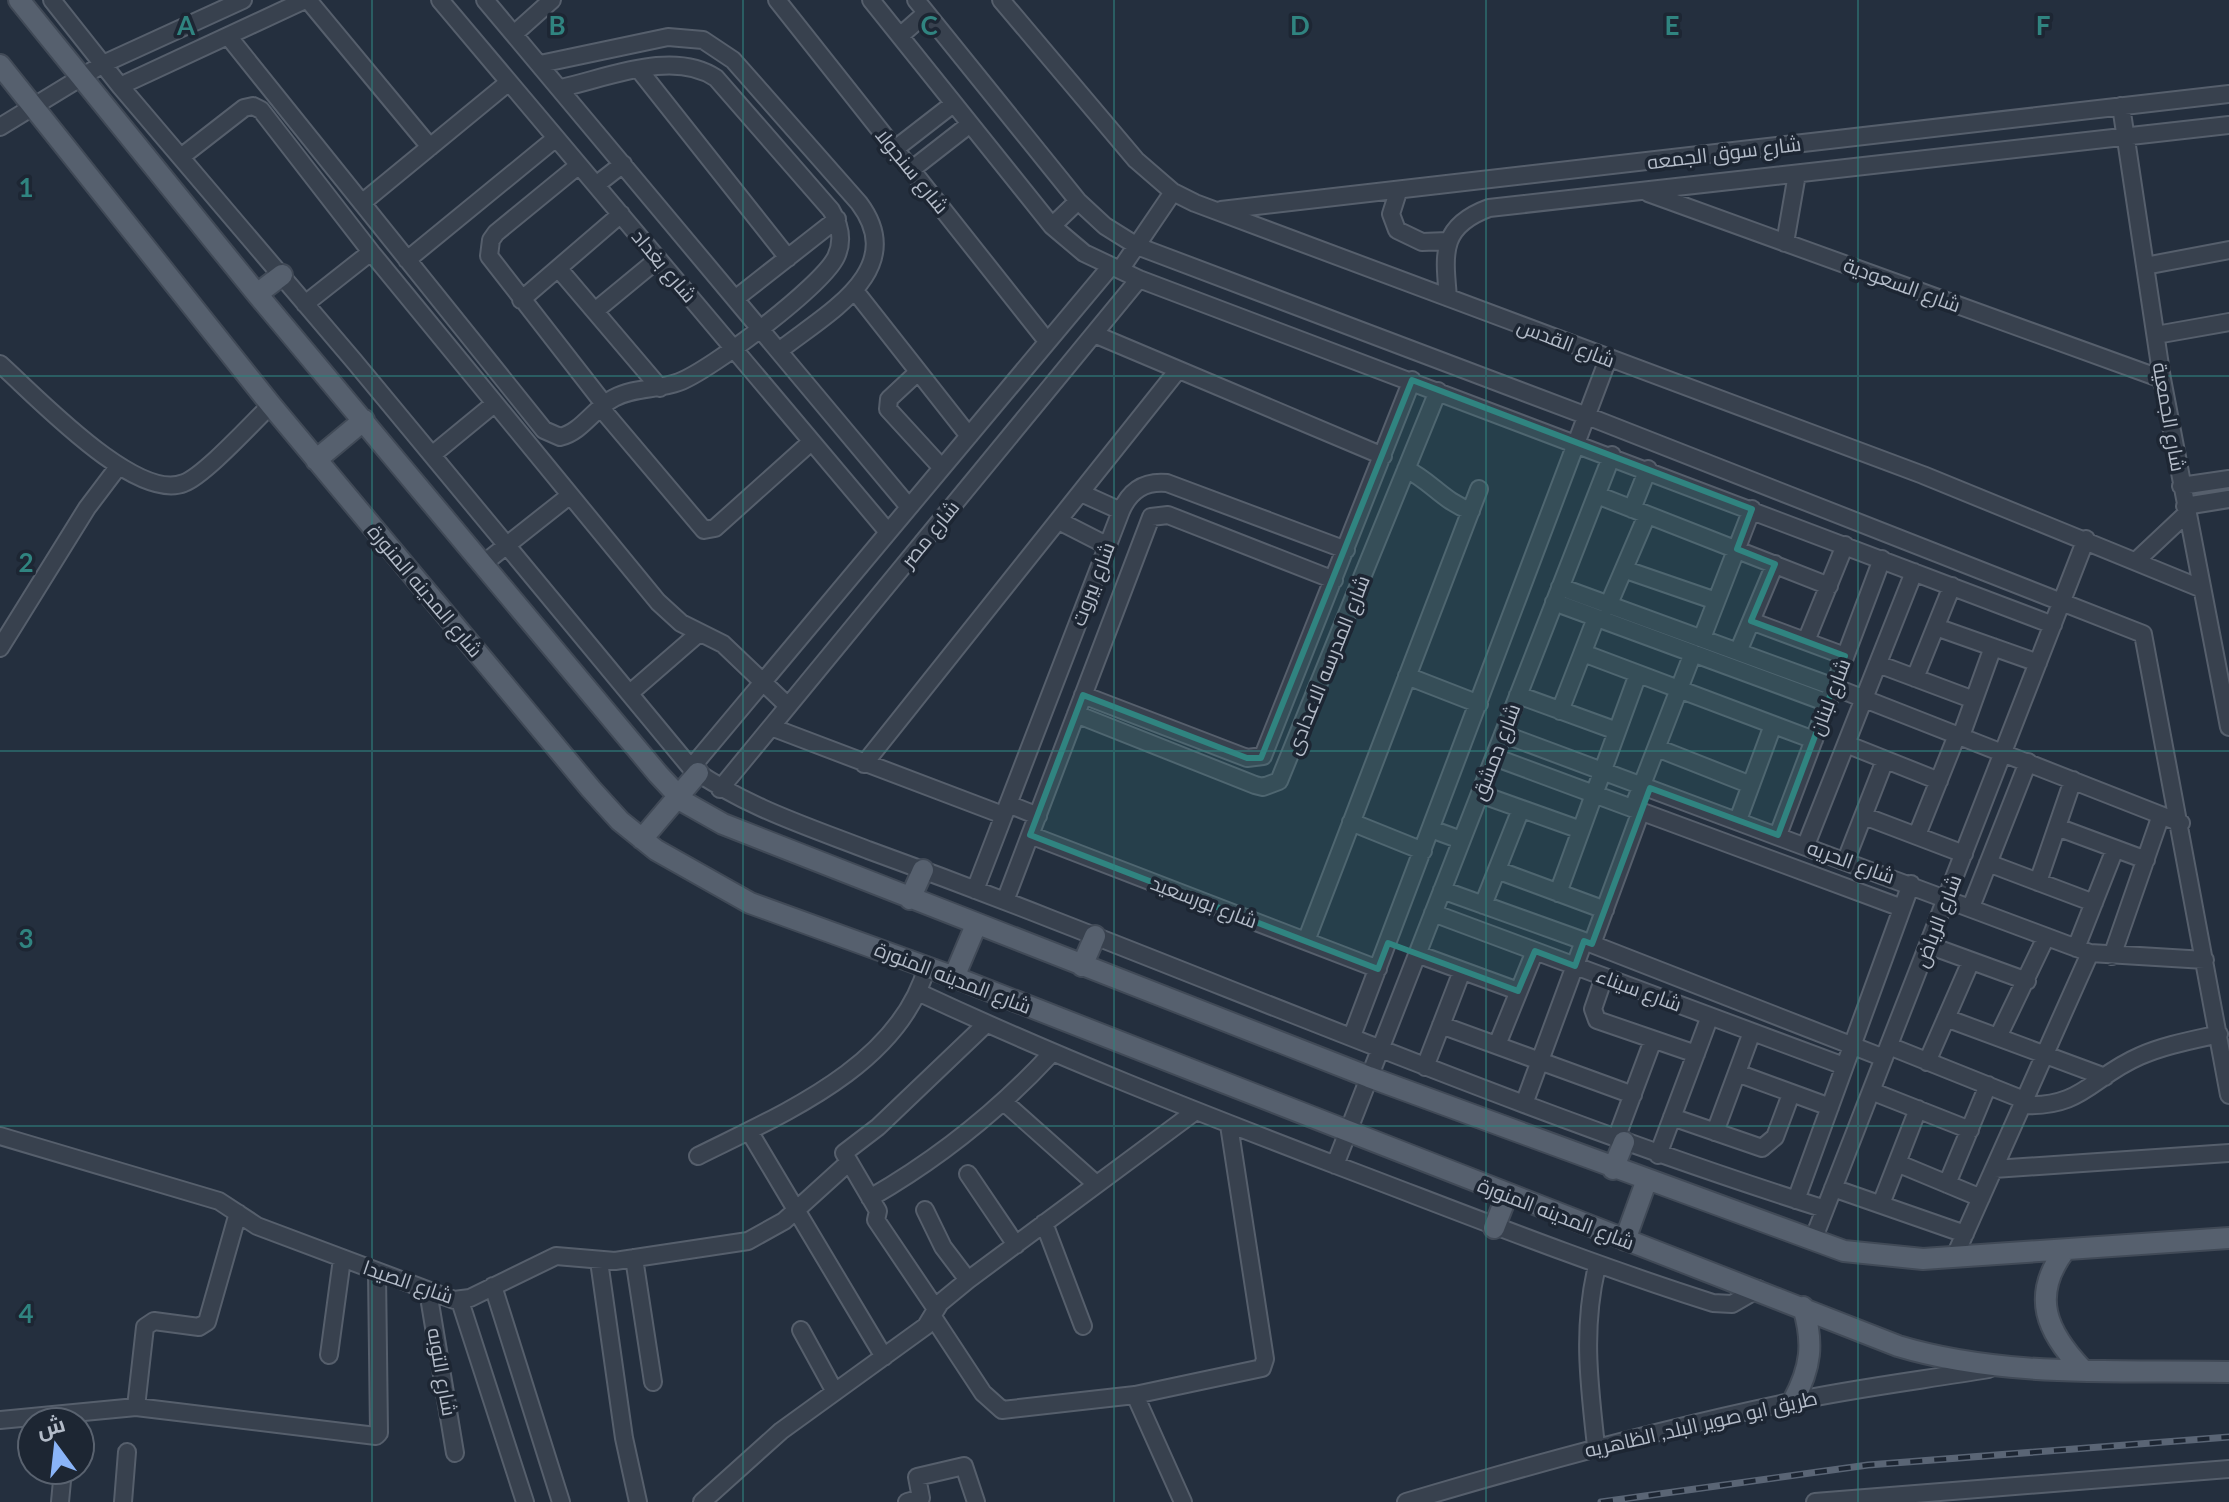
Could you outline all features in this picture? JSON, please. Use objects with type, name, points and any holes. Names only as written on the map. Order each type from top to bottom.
[{"type":"main road","points":[[19,0],[257,294],[678,796],[723,824],[976,925],[1646,1182],[1813,1240],[1870,1256],[1954,1258],[2229,1238]]},
{"type":"main road","name":"شارع المدينه المنورة","points":[[0,65],[271,405],[598,797],[642,839],[697,876],[750,903],[927,966],[1898,1346],[1959,1362],[2001,1367],[2229,1372]]},
{"type":"main road","points":[[257,294],[282,275]]},
{"type":"main road","points":[[316,460],[364,420]]},
{"type":"main road","points":[[642,839],[678,796],[694,770]]},
{"type":"main road","points":[[910,899],[923,870]]},
{"type":"main road","points":[[954,977],[976,925]]},
{"type":"main road","points":[[1082,966],[1095,936]]},
{"type":"main road","points":[[1613,1169],[1620,1140]]},
{"type":"main road","points":[[1625,1240],[1646,1182]]},
{"type":"main road","points":[[1494,1228],[1507,1195]]},
{"type":"main road","points":[[2065,1250],[2049,1279],[2047,1313],[2060,1345],[2082,1369]]},
{"type":"main road","points":[[1793,1401],[1805,1379],[1811,1355],[1810,1331],[1803,1307]]},
{"type":"street","points":[[52,0],[120,86],[282,275],[694,770],[720,789],[760,810],[1005,901],[1425,1067],[1658,1155],[1825,1209]]},
{"type":"street","points":[[0,127],[103,64],[243,0]]},
{"type":"street","points":[[120,86],[307,0],[430,147]]},
{"type":"street","name":"شارع بغداد","points":[[440,0],[888,532]]},
{"type":"street","name":"شارع بغداد","points":[[485,0],[909,507]]},
{"type":"street","points":[[514,34],[552,0]]},
{"type":"street","points":[[871,0],[1052,226],[1084,253],[1139,279],[1612,455],[2053,625]]},
{"type":"street","name":"شارع القدس","points":[[1001,0],[1136,160],[1173,192],[2086,539],[2200,588]]},
{"type":"street","name":"شارع سنجولا","points":[[784,2],[911,170],[1047,341]]},
{"type":"street","points":[[900,36],[921,7],[1078,201],[1105,226],[1137,246],[1587,416],[2139,631],[2145,638],[2181,823],[2229,1095]]},
{"type":"street","points":[[228,36],[544,430],[560,437],[568,435],[602,406],[623,394],[660,388],[695,375],[760,328],[827,270],[841,241],[837,219],[716,78],[704,70],[675,65],[561,88]]},
{"type":"street","points":[[540,64],[668,37],[686,36],[719,48],[867,214],[873,227],[874,256],[870,270],[855,291],[779,351]]},
{"type":"street","points":[[704,70],[719,48]]},
{"type":"street","points":[[640,71],[788,258]]},
{"type":"street","points":[[363,202],[509,82]]},
{"type":"street","name":"شارع سوق الجمعه","points":[[1218,211],[2229,94]]},
{"type":"street","points":[[895,149],[953,104]]},
{"type":"street","name":"شارع الجمعية","points":[[2121,106],[2162,379],[2200,588],[2228,718]]},
{"type":"street","points":[[181,157],[244,108],[257,107],[494,404],[658,602],[698,634],[723,644],[788,706]]},
{"type":"street","points":[[911,170],[970,124]]},
{"type":"street","name":"شارع سوق الجمعه","points":[[1448,241],[1466,220],[1489,208],[2229,125]]},
{"type":"street","points":[[407,260],[556,138]]},
{"type":"street","points":[[596,185],[623,164]]},
{"type":"street","points":[[579,165],[491,240],[489,248],[493,264],[602,406],[704,530],[715,528],[811,442]]},
{"type":"street","points":[[1785,243],[1797,174]]},
{"type":"street","name":"شارع السعودية","points":[[1643,191],[2162,379]]},
{"type":"street","name":"شارع مصر","points":[[694,770],[1047,341],[1137,246],[1173,192]]},
{"type":"street","points":[[1398,192],[1391,214],[1397,230],[1422,242],[1448,241],[1444,261],[1448,297]]},
{"type":"street","points":[[1052,226],[1078,201]]},
{"type":"street","points":[[521,300],[621,214]]},
{"type":"street","points":[[735,299],[837,219]]},
{"type":"street","points":[[2145,266],[2229,250]]},
{"type":"street","points":[[305,304],[371,252]]},
{"type":"street","points":[[595,311],[658,259]]},
{"type":"street","points":[[558,268],[660,388]]},
{"type":"street","name":"شارع مصر","points":[[720,789],[1139,279]]},
{"type":"street","points":[[855,291],[969,436]]},
{"type":"street","points":[[2156,335],[2229,322]]},
{"type":"street","points":[[1094,334],[1383,456]]},
{"type":"street","name":"شارع دمشق","points":[[1352,1036],[1608,359]]},
{"type":"street","points":[[0,364],[118,467],[159,487],[188,482],[271,405]]},
{"type":"street","points":[[864,764],[1178,370]]},
{"type":"street","points":[[918,372],[889,399],[888,409],[942,468]]},
{"type":"street","name":"شارع المدرسه الاعدادى","points":[[1083,695],[1247,758],[1258,759],[1267,752],[1412,380]]},
{"type":"street","name":"شارع المدرسه الاعدادى","points":[[1076,714],[1255,785],[1271,785],[1279,781],[1438,391]]},
{"type":"street","points":[[432,455],[494,404]]},
{"type":"street","name":"شارع دمشق","points":[[1335,1165],[1612,455]]},
{"type":"street","points":[[0,648],[87,508],[118,467]]},
{"type":"street","points":[[1406,469],[1428,481],[1449,503],[1471,511]]},
{"type":"street","points":[[1560,711],[1602,612],[1626,570],[1648,469]]},
{"type":"street","points":[[2181,486],[2229,479]]},
{"type":"street","name":"شارع بيروت","points":[[975,890],[1121,511],[1132,492],[1143,485],[1167,483],[1346,550]]},
{"type":"street","points":[[1306,941],[1479,489]]},
{"type":"street","points":[[1081,493],[1121,511]]},
{"type":"street","points":[[1597,495],[1829,586]]},
{"type":"street","points":[[483,564],[569,496]]},
{"type":"street","points":[[2137,560],[2185,510],[2229,499]]},
{"type":"street","points":[[1524,1104],[1575,966],[1605,910],[1642,785],[1752,509]]},
{"type":"street","name":"شارع بيروت","points":[[1005,901],[1147,522],[1162,513],[1334,580]]},
{"type":"street","points":[[1059,521],[1108,546]]},
{"type":"street","name":"شارع الرياض","points":[[1813,1240],[2086,539]]},
{"type":"street","name":"شارع لبنان","points":[[1778,835],[1845,656],[1888,561],[1903,540]]},
{"type":"street","points":[[1806,641],[1845,545]]},
{"type":"street","points":[[1738,652],[1775,564]]},
{"type":"street","points":[[1626,570],[1716,601]]},
{"type":"street","points":[[1098,572],[1125,581]]},
{"type":"street","name":"شارع لبنان","points":[[1806,845],[1914,572]]},
{"type":"street","points":[[1915,678],[1952,586]]},
{"type":"street","points":[[1557,595],[1831,695],[1864,699],[2181,823]]},
{"type":"street","points":[[1751,621],[1845,656]]},
{"type":"street","points":[[1936,627],[2038,663]]},
{"type":"street","points":[[630,693],[698,634]]},
{"type":"street","points":[[1698,646],[1738,652],[1831,695]]},
{"type":"street","points":[[1917,835],[1993,647]]},
{"type":"street","points":[[1583,653],[1814,740]]},
{"type":"street","points":[[1065,656],[1093,667]]},
{"type":"street","points":[[1878,664],[1974,700]]},
{"type":"street","points":[[1558,893],[1638,674]]},
{"type":"street","points":[[1407,676],[1479,704]]},
{"type":"street","points":[[1518,695],[1617,731]]},
{"type":"street","points":[[1738,820],[1773,725]]},
{"type":"street","points":[[771,727],[864,764],[1005,810],[1038,816]]},
{"type":"street","name":"شارع الحريه","points":[[1503,734],[1947,897],[2083,951],[2112,956],[2165,955],[2205,960]]},
{"type":"street","points":[[1846,744],[1939,781]]},
{"type":"street","points":[[1657,748],[1751,785]]},
{"type":"street","name":"شارع الحريه","points":[[1494,757],[1902,908]]},
{"type":"street","points":[[1846,860],[1885,760]]},
{"type":"street","points":[[1971,907],[2028,762]]},
{"type":"street","points":[[2038,882],[2073,780]]},
{"type":"street","points":[[1480,794],[1581,830]]},
{"type":"street","points":[[1483,905],[1521,809]]},
{"type":"street","points":[[1712,838],[1721,814]]},
{"type":"street","points":[[2112,956],[2161,815]]},
{"type":"street","points":[[1864,816],[1964,854]]},
{"type":"street","points":[[1351,822],[1423,851]]},
{"type":"street","points":[[2057,827],[2146,860]]},
{"type":"street","points":[[1431,829],[1461,840]]},
{"type":"street","name":"شارع بورسعيد","points":[[1030,835],[1378,969]]},
{"type":"street","points":[[1954,1258],[2045,1054],[2083,951],[2094,903],[2115,849]]},
{"type":"street","points":[[1988,863],[2094,903]]},
{"type":"street","points":[[1497,870],[1605,910]]},
{"type":"street","name":"شارع الرياض","points":[[1796,1200],[1911,884]]},
{"type":"street","name":"شارع سيناء","points":[[1442,890],[1852,1046],[1886,1052]]},
{"type":"street","name":"شارع سيناء","points":[[1433,913],[1844,1066]]},
{"type":"street","points":[[1998,1037],[2046,937]]},
{"type":"street","points":[[1928,945],[2027,981]]},
{"type":"street","points":[[1497,1045],[1535,951]]},
{"type":"street","points":[[1417,954],[1518,991]]},
{"type":"street","points":[[1927,1062],[1971,961]]},
{"type":"street","points":[[698,1156],[749,1131],[847,1072],[902,1021],[920,993],[927,966]]},
{"type":"street","points":[[1425,1067],[1462,971]]},
{"type":"street","points":[[1658,997],[1668,974]]},
{"type":"street","points":[[1604,977],[1593,1009],[1594,1017],[1696,1054]]},
{"type":"street","points":[[920,993],[1050,1055],[1193,1113],[1597,1266],[1713,1303],[1732,1304],[1758,1289]]},
{"type":"street","points":[[1658,1155],[1710,1016]]},
{"type":"street","points":[[1946,1018],[2105,1077]]},
{"type":"street","name":"شارع الصيدا","points":[[0,1136],[219,1201],[257,1226],[377,1273],[460,1301],[549,1257],[562,1255],[599,1261],[634,1258],[748,1241],[773,1229],[848,1163],[845,1151],[878,1127],[986,1024]]},
{"type":"street","points":[[1441,1025],[1633,1095]]},
{"type":"street","points":[[1715,1132],[1752,1032]]},
{"type":"street","points":[[1886,1052],[1927,1062],[2023,1102],[2044,1106],[2068,1101],[2140,1056],[2219,1034]]},
{"type":"street","points":[[1620,1140],[1653,1040]]},
{"type":"street","points":[[870,1198],[953,1144],[1004,1102],[1050,1055]]},
{"type":"street","points":[[1737,1073],[1830,1107]]},
{"type":"street","points":[[1947,1184],[1988,1085]]},
{"type":"street","points":[[1871,1091],[1970,1130]]},
{"type":"street","points":[[1672,1117],[1757,1148],[1768,1146],[1775,1137],[1791,1094]]},
{"type":"street","points":[[1004,1102],[1095,1183]]},
{"type":"street","points":[[1881,1204],[1918,1109]]},
{"type":"street","points":[[702,1502],[762,1446],[884,1357],[968,1280],[1193,1113]]},
{"type":"street","points":[[848,1163],[878,1211],[876,1220],[983,1393],[1002,1410],[1135,1395],[1262,1368],[1265,1363],[1229,1125]]},
{"type":"street","points":[[749,1131],[884,1357]]},
{"type":"street","points":[[1994,1169],[2229,1153]]},
{"type":"street","points":[[1897,1163],[1981,1198]]},
{"type":"street","points":[[968,1174],[1016,1245]]},
{"type":"street","points":[[1833,1188],[1965,1234]]},
{"type":"street","points":[[925,1210],[943,1247],[968,1280]]},
{"type":"street","points":[[136,1407],[145,1327],[154,1321],[199,1327],[207,1322],[238,1213]]},
{"type":"street","points":[[1044,1223],[1083,1326]]},
{"type":"street","points":[[634,1258],[653,1382]]},
{"type":"street","points":[[329,1355],[342,1259]]},
{"type":"street","points":[[599,1261],[624,1438],[638,1502]]},
{"type":"street","points":[[1596,1446],[1585,1356],[1588,1304],[1597,1266]]},
{"type":"street","points":[[96,1414],[136,1407],[376,1436],[379,1433],[377,1273]]},
{"type":"street","points":[[493,1286],[561,1502]]},
{"type":"street","name":"شارع التوبه","points":[[428,1291],[455,1453]]},
{"type":"street","points":[[460,1301],[525,1502]]},
{"type":"street","points":[[801,1330],[835,1392]]},
{"type":"street","name":"طريق ابو صوير البلد, الظاهريه","points":[[1406,1502],[1596,1446],[1793,1401],[2001,1367]]},
{"type":"street","points":[[1135,1395],[1183,1502]]},
{"type":"street","points":[[123,1502],[127,1452]]},
{"type":"street","points":[[907,1502],[921,1498],[917,1477],[964,1466],[976,1502]]},
{"type":"street","points":[[1815,1502],[1990,1496],[2229,1469]]},
{"type":"highlighted area","points":[[1412,380],[1752,509],[1737,549],[1775,564],[1751,621],[1845,656],[1778,835],[1650,788],[1592,944],[1584,941],[1575,966],[1535,951],[1518,991],[1388,943],[1378,969],[1030,835],[1083,695],[1247,758],[1261,758]]},
{"type":"railway","points":[[1601,1502],[1868,1465],[2229,1437]]}]
